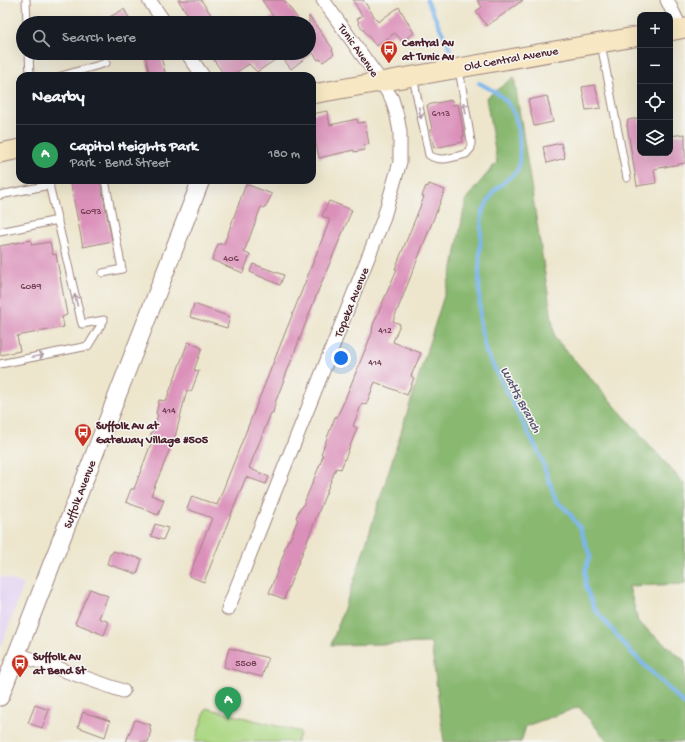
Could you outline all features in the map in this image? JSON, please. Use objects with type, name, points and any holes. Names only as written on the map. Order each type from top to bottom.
[{"type":"main road","name":"Old Central Avenue","points":[[316,93],[380,80],[637,36]]},
{"type":"main road","points":[[0,153],[16,150]]},
{"type":"street","points":[[149,0],[160,16]]},
{"type":"street","name":"Tunic Avenue","points":[[323,0],[380,80]]},
{"type":"street","points":[[667,0],[678,29]]},
{"type":"street","points":[[192,60],[200,72]]},
{"type":"street","name":"Topeka Avenue","points":[[228,609],[344,321],[383,220],[397,178],[401,154],[400,132],[392,99],[380,80]]},
{"type":"street","name":"Suffolk Avenue","points":[[0,697],[198,184]]},
{"type":"street","points":[[17,654],[123,691]]},
{"type":"lane","points":[[26,0],[27,16]]},
{"type":"lane","points":[[601,42],[627,178]]},
{"type":"lane","points":[[29,60],[30,72]]},
{"type":"lane","points":[[75,72],[106,63]]},
{"type":"lane","points":[[413,75],[429,155],[435,159],[443,159],[466,154],[470,148],[471,141],[458,67]]},
{"type":"lane","points":[[0,195],[45,184]]},
{"type":"lane","points":[[0,364],[88,346],[104,320],[82,324],[49,184]]},
{"type":"lane","points":[[103,273],[122,269],[106,184]]},
{"type":"lane","points":[[0,232],[58,220]]},
{"type":"shaded area","points":[[0,576],[24,584],[0,649]]},
{"type":"green space","points":[[514,77],[555,338],[685,485],[685,584],[629,586],[638,622],[685,661],[685,742],[608,742],[579,707],[526,726],[521,742],[444,742],[431,643],[331,645],[356,575],[453,267],[466,199],[497,162],[486,98]]},
{"type":"green space","points":[[206,708],[301,732],[297,742],[195,742]]},
{"type":"building","points":[[178,0],[201,0],[212,16],[189,16]]},
{"type":"building","points":[[262,0],[284,0],[296,16],[273,16]]},
{"type":"building","points":[[353,0],[363,0],[378,22],[399,7],[414,33],[402,41],[395,33],[376,46],[358,23],[359,22],[357,19],[362,16]]},
{"type":"building","points":[[477,0],[523,0],[487,26],[476,11],[482,7]]},
{"type":"building","points":[[124,9],[128,16],[112,16]]},
{"type":"building","points":[[316,26],[333,49],[334,54],[323,62],[320,59],[318,60],[316,57]]},
{"type":"building","points":[[146,60],[162,60],[165,72],[149,72]]},
{"type":"building","points":[[214,60],[275,60],[257,72],[249,64],[237,72],[222,72]]},
{"type":"building","points":[[284,60],[303,60],[291,69]]},
{"type":"building","points":[[595,85],[601,108],[586,110],[582,87]]},
{"type":"building","points":[[547,96],[553,122],[534,126],[528,100]]},
{"type":"building","points":[[452,100],[453,105],[458,104],[464,136],[462,136],[463,142],[434,148],[427,105]]},
{"type":"building","points":[[327,111],[330,125],[357,119],[358,123],[365,122],[369,144],[364,145],[365,150],[354,152],[354,150],[319,158],[316,143],[316,113]]},
{"type":"building","points":[[637,118],[637,156],[673,156],[673,136],[685,134],[685,163],[654,169],[656,183],[637,186],[627,125],[628,120]]},
{"type":"building","points":[[561,143],[565,158],[547,163],[543,147]]},
{"type":"building","points":[[71,184],[101,184],[112,241],[83,247]]},
{"type":"building","points":[[246,184],[272,194],[265,208],[261,207],[244,252],[250,255],[243,273],[212,260],[218,244],[224,244]]},
{"type":"building","points":[[429,184],[445,190],[393,321],[400,324],[393,342],[421,353],[411,376],[414,378],[407,395],[375,382],[366,405],[362,403],[353,426],[357,428],[341,469],[336,468],[284,599],[269,593],[288,540],[290,540],[298,519],[296,518],[300,508],[302,508],[321,462],[323,455],[321,454],[335,417],[337,417],[343,404],[372,333],[373,325],[397,269],[395,269],[424,197],[422,196],[426,186],[428,187]]},
{"type":"building","points":[[329,201],[352,210],[318,291],[275,403],[273,413],[271,413],[249,468],[269,477],[266,484],[246,477],[204,582],[189,576],[212,518],[187,509],[192,496],[217,505],[329,222],[329,219],[322,216]]},
{"type":"building","points":[[31,240],[32,245],[50,242],[53,255],[56,254],[67,315],[62,317],[64,327],[17,336],[20,351],[0,355],[0,246]]},
{"type":"building","points":[[253,264],[284,275],[280,285],[250,272]]},
{"type":"building","points":[[194,304],[230,317],[227,328],[190,317]]},
{"type":"building","points":[[188,342],[202,348],[194,370],[199,371],[191,392],[187,390],[175,437],[151,495],[164,500],[158,515],[126,502],[131,489],[134,489],[152,441],[149,440],[158,415],[156,414],[159,400],[166,401]]},
{"type":"building","points":[[155,524],[168,528],[163,540],[151,536]]},
{"type":"building","points":[[113,551],[142,559],[137,574],[107,564],[110,554],[112,554]]},
{"type":"building","points":[[90,589],[108,596],[99,618],[109,622],[104,635],[75,623]]},
{"type":"building","points":[[229,648],[268,658],[262,677],[224,667]]},
{"type":"building","points":[[35,705],[49,710],[42,728],[28,723]]},
{"type":"building","points":[[83,712],[110,721],[105,737],[78,727]]},
{"type":"building","points":[[135,720],[151,725],[149,729],[151,730],[148,742],[126,742]]},
{"type":"waterway","name":"Watts Branch","points":[[427,0],[450,49]]},
{"type":"waterway","name":"Watts Branch","points":[[479,83],[493,90],[511,107],[519,133],[520,151],[519,169],[494,191],[482,212],[479,269],[480,324],[486,352],[540,455],[556,501],[568,511],[580,528],[590,556],[585,571],[586,587],[594,608],[629,650],[685,705]]},
{"type":"place","name":"Central Av at Tunic Av","points":[[389,64]]},
{"type":"place","name":"Suffolk Av at Gateway Village #505","points":[[83,447]]},
{"type":"place","name":"Suffolk Av at Bend St","points":[[20,678]]},
{"type":"place","name":"Capitol Heights Park","points":[[228,720]]}]
